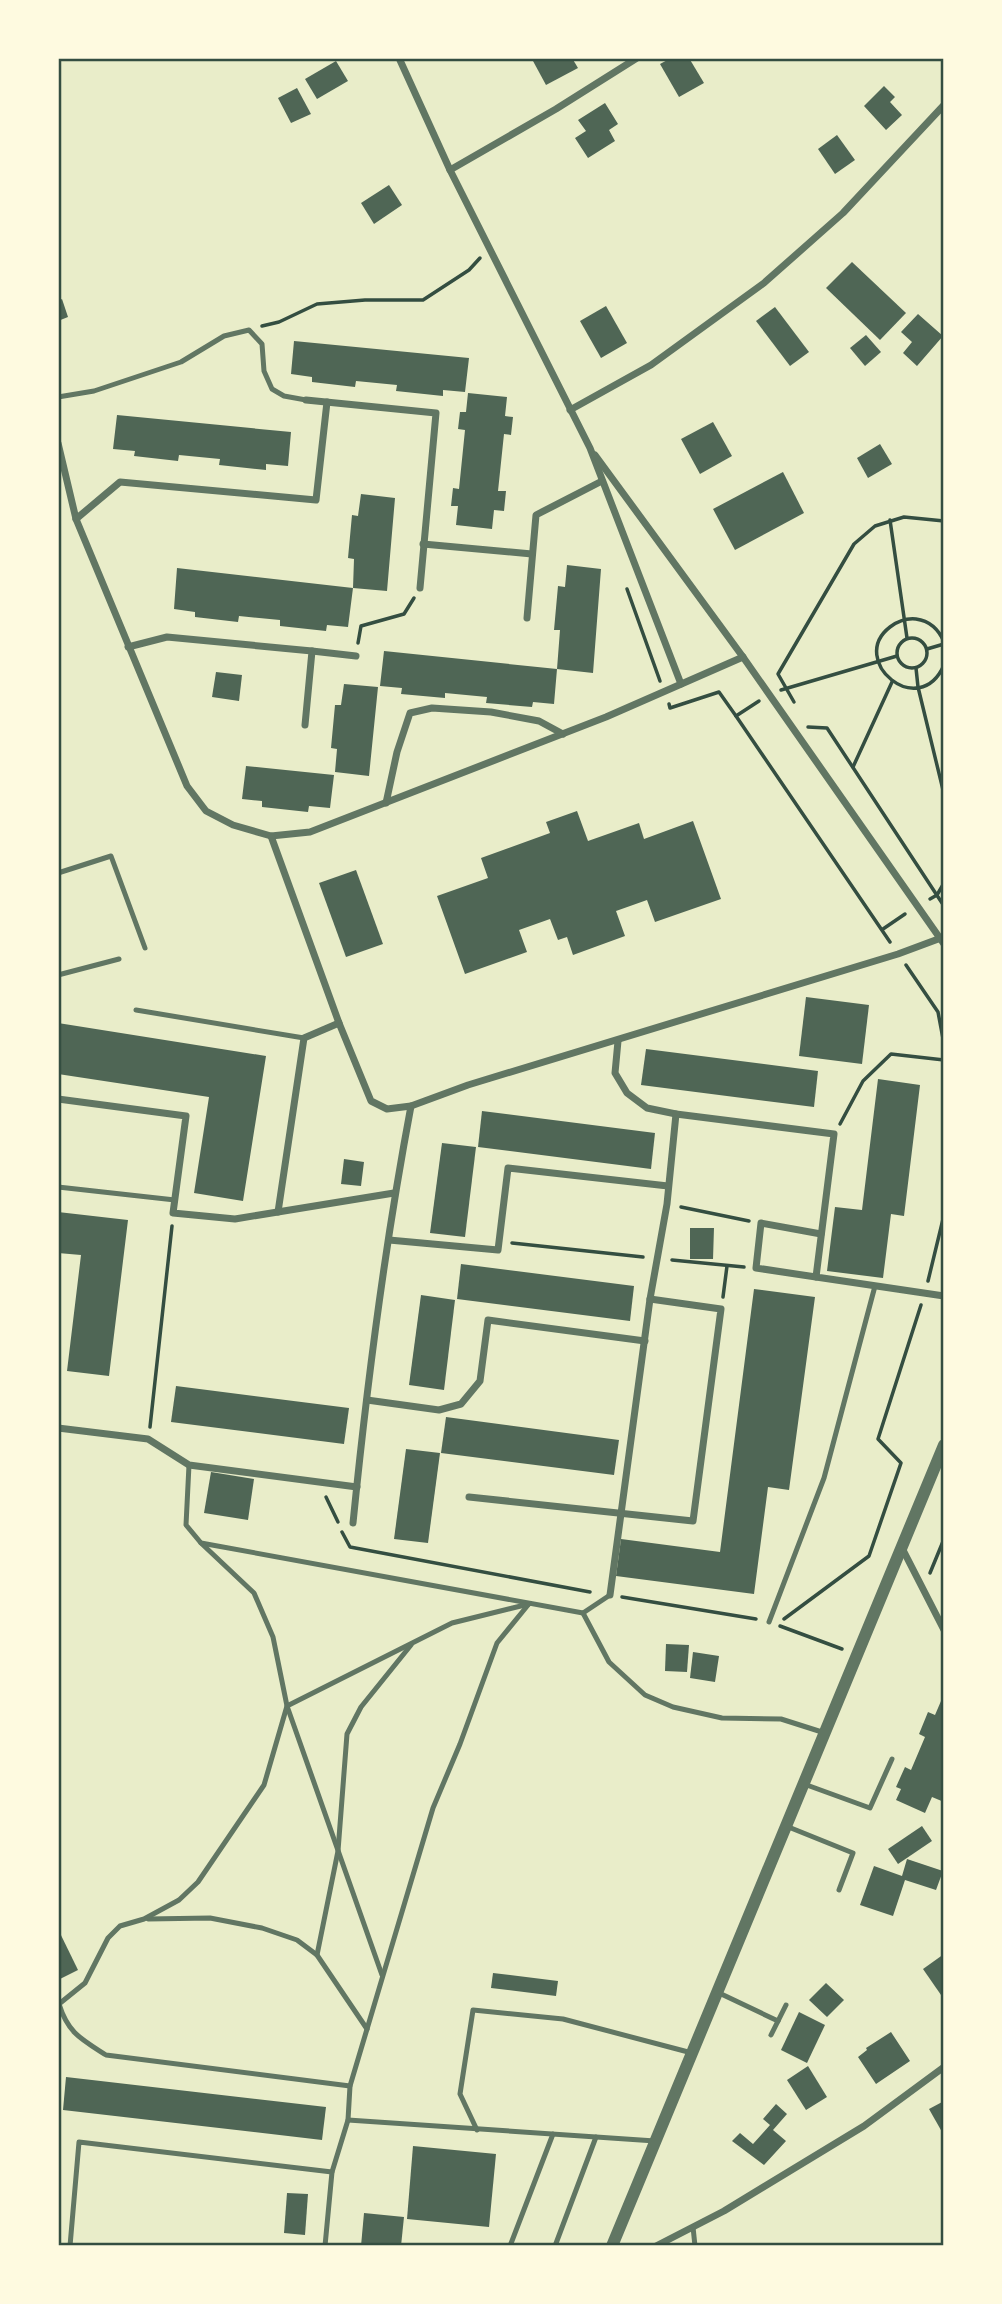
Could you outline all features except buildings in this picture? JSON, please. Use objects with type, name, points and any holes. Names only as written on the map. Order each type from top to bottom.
[{"type":"street","points":[[271,836],[339,1023],[371,1101],[387,1109],[411,1106],[468,1086],[943,941],[743,657],[590,448],[450,170],[399,58]]},
{"type":"street","points":[[450,170],[556,109],[637,58]]},
{"type":"street","points":[[570,411],[651,365],[764,283],[843,213],[944,105]]},
{"type":"street","points":[[306,400],[436,413],[420,588]]},
{"type":"street","points":[[76,519],[120,482],[316,500],[327,402]]},
{"type":"street","points":[[58,443],[76,519],[187,786],[206,811],[233,825],[271,836],[310,832],[563,734],[743,657]]},
{"type":"street","points":[[590,448],[681,684]]},
{"type":"street","points":[[527,618],[536,515],[602,481]]},
{"type":"street","points":[[424,544],[532,554]]},
{"type":"street","points":[[128,647],[167,637],[356,656]]},
{"type":"street","points":[[305,725],[312,651]]},
{"type":"street","points":[[386,803],[397,752],[411,713],[432,708],[491,712],[539,721],[563,734]]},
{"type":"street","points":[[278,1212],[304,1038],[339,1023]]},
{"type":"street","points":[[618,1041],[615,1073],[627,1093],[647,1108],[834,1134],[816,1277]]},
{"type":"street","points":[[58,1099],[186,1116],[173,1213],[235,1219],[394,1193]]},
{"type":"street","points":[[354,1523],[394,1193],[411,1106]]},
{"type":"street","points":[[610,1595],[650,1298],[667,1204],[676,1114]]},
{"type":"street","points":[[389,1240],[498,1250],[508,1168],[668,1186]]},
{"type":"street","points":[[821,1234],[761,1223],[756,1268],[944,1296]]},
{"type":"street","points":[[469,1497],[693,1521],[721,1309],[650,1298]]},
{"type":"street","points":[[367,1400],[439,1410],[461,1404],[480,1381],[488,1320],[645,1340]]},
{"type":"street","points":[[58,1428],[148,1439],[189,1465],[357,1487]]},
{"type":"street","points":[[612,2246],[944,1445]]},
{"type":"street","points":[[902,1548],[944,1630]]},
{"type":"street","points":[[656,2246],[864,2126],[944,2067]]},
{"type":"lane","points":[[58,397],[94,391],[181,362],[224,336],[249,330],[262,344],[264,371],[272,389],[284,396],[306,400]]},
{"type":"lane","points":[[58,873],[111,856],[145,948]]},
{"type":"lane","points":[[58,975],[119,959]]},
{"type":"lane","points":[[136,1010],[304,1038]]},
{"type":"lane","points":[[58,1187],[176,1200]]},
{"type":"lane","points":[[769,1622],[824,1478],[875,1286]]},
{"type":"lane","points":[[189,1465],[186,1525],[201,1543],[254,1593],[273,1637],[287,1706],[383,1976]]},
{"type":"lane","points":[[201,1543],[583,1613],[610,1595]]},
{"type":"lane","points":[[350,2086],[106,2055],[73,2033],[64,2021],[58,2005],[85,1983],[108,1937],[120,1926],[144,1919],[179,1900],[198,1882],[264,1785],[287,1706],[452,1623],[529,1604]]},
{"type":"lane","points":[[325,2246],[332,2172],[348,2120],[350,2086],[433,1808],[497,1643],[529,1604]]},
{"type":"lane","points":[[583,1613],[609,1662],[645,1695],[673,1707],[722,1718],[781,1719],[825,1733]]},
{"type":"lane","points":[[317,1955],[338,1851],[347,1734],[361,1707],[413,1643]]},
{"type":"lane","points":[[804,1784],[870,1808],[892,1759]]},
{"type":"lane","points":[[786,1826],[853,1853],[839,1890]]},
{"type":"lane","points":[[144,1919],[210,1917],[262,1928],[297,1940],[317,1955],[367,2029]]},
{"type":"lane","points":[[717,1992],[778,2021]]},
{"type":"lane","points":[[771,2035],[786,2005]]},
{"type":"lane","points":[[477,2130],[460,2094],[472,2010],[563,2019],[692,2053]]},
{"type":"lane","points":[[348,2120],[655,2141]]},
{"type":"lane","points":[[510,2246],[553,2134]]},
{"type":"lane","points":[[555,2246],[596,2137]]},
{"type":"lane","points":[[70,2246],[79,2142],[332,2172]]},
{"type":"lane","points":[[693,2227],[695,2246]]},
{"type":"path","points":[[249,330],[279,322],[317,304],[365,300],[423,300],[469,270],[490,248]]},
{"type":"path","points":[[797,708],[778,674],[854,544],[876,526],[890,520],[904,517],[944,521]]},
{"type":"path","points":[[890,520],[907,638]]},
{"type":"path","points":[[356,656],[362,626],[404,614],[420,588]]},
{"type":"path","points":[[927,649],[944,643],[936,628],[920,620],[905,619],[893,624],[880,639],[877,648],[878,661],[882,671],[892,682],[904,687],[918,687],[935,679],[944,665]]},
{"type":"path","points":[[907,638],[921,640],[927,649],[923,663],[916,668],[905,667],[897,656],[899,644],[907,638]]},
{"type":"path","points":[[769,694],[897,656]]},
{"type":"path","points":[[916,668],[918,687],[944,794]]},
{"type":"path","points":[[853,767],[892,682]]},
{"type":"path","points":[[736,716],[939,1012],[944,1044]]},
{"type":"path","points":[[802,717],[808,727],[827,728],[944,906]]},
{"type":"path","points":[[883,929],[937,895],[944,883]]},
{"type":"path","points":[[834,1134],[863,1082],[891,1054],[944,1060]]},
{"type":"path","points":[[667,1204],[761,1223]]},
{"type":"path","points":[[148,1439],[173,1213]]},
{"type":"path","points":[[857,1655],[777,1625],[869,1556],[901,1463],[878,1439],[925,1292],[944,1215]]},
{"type":"path","points":[[499,1242],[756,1268]]},
{"type":"path","points":[[721,1309],[727,1266]]},
{"type":"path","points":[[320,1482],[349,1547],[769,1622]]},
{"type":"path","points":[[923,1591],[944,1539]]}]
